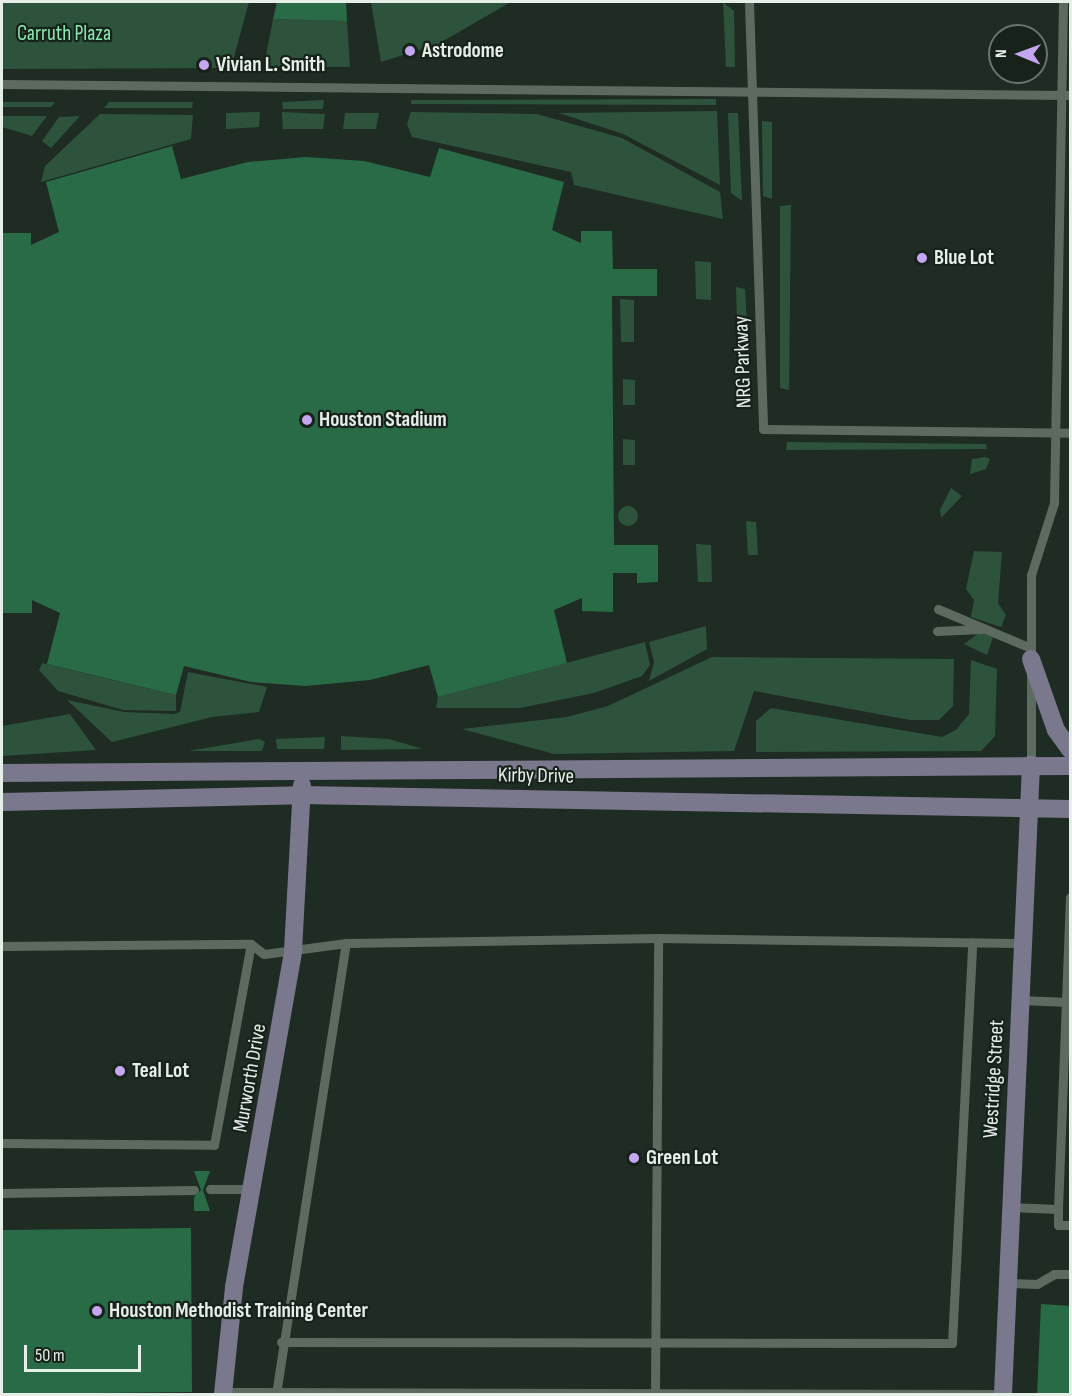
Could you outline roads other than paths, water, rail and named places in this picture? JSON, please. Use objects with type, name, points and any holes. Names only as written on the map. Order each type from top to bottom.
[{"type":"main road","points":[[1031,653],[1056,730],[1071,749]]},
{"type":"main road","name":"Westridge Street","points":[[1003,1394],[1031,765]]},
{"type":"main road","name":"Kirby Drive","points":[[2,773],[302,768],[617,770],[1071,765]]},
{"type":"main road","name":"Murworth Drive","points":[[224,1393],[252,1189],[293,951],[302,768]]},
{"type":"main road","points":[[617,770],[617,800]]},
{"type":"main road","name":"Kirby Drive","points":[[2,802],[302,795],[1071,809]]},
{"type":"lane","name":"NRG Parkway","points":[[749,2],[763,429],[1056,433]]},
{"type":"lane","points":[[1031,765],[1031,575],[1054,503],[1066,95],[1064,2]]},
{"type":"lane","points":[[2,84],[1066,95]]},
{"type":"lane","points":[[1056,433],[1071,433]]},
{"type":"lane","points":[[938,609],[1031,653]]},
{"type":"lane","points":[[937,632],[984,629]]},
{"type":"lane","points":[[1071,897],[1058,1209],[1058,1225],[1071,1225]]},
{"type":"lane","points":[[2,946],[251,944],[264,954],[346,943],[658,938],[1023,943]]},
{"type":"lane","points":[[655,1394],[658,938]]},
{"type":"lane","points":[[281,1342],[952,1343],[972,942]]},
{"type":"lane","points":[[277,1393],[281,1342],[346,943]]},
{"type":"lane","points":[[2,1143],[214,1145],[251,944]]},
{"type":"lane","points":[[1020,1000],[1068,1002]]},
{"type":"lane","points":[[210,1190],[252,1189]]},
{"type":"lane","points":[[2,1193],[194,1190]]},
{"type":"lane","points":[[1011,1207],[1058,1209]]},
{"type":"lane","points":[[1007,1283],[1036,1284],[1054,1274],[1071,1274]]},
{"type":"lane","points":[[224,1393],[1003,1394]]},
{"type":"place","name":"Astrodome","points":[[410,51]]},
{"type":"place","name":"Vivian L. Smith","points":[[204,65]]},
{"type":"place","name":"Blue Lot","points":[[922,258]]},
{"type":"place","name":"Houston Stadium","points":[[307,420]]},
{"type":"place","name":"Teal Lot","points":[[120,1071]]},
{"type":"place","name":"Green Lot","points":[[634,1158]]},
{"type":"place","name":"Houston Methodist Training Center","points":[[97,1311]]},
{"type":"park label","name":"Carruth Plaza","points":[[64,34]]}]
